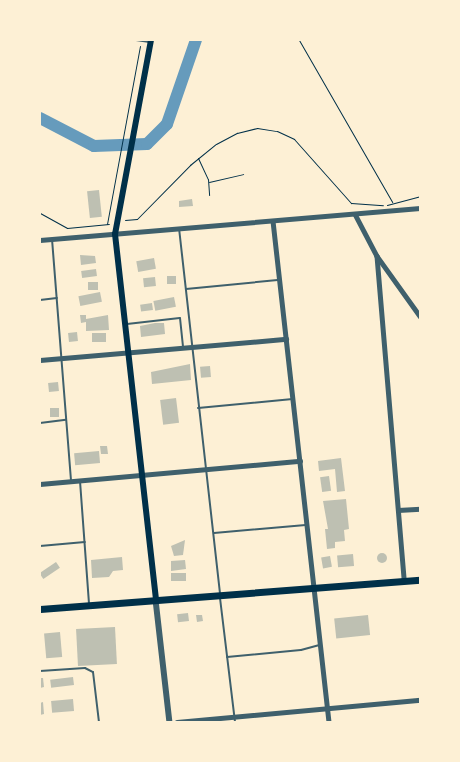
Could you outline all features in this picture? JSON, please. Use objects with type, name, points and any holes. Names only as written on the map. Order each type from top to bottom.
[{"type":"main road","points":[[150,41],[125,169],[115,234],[156,600]]},
{"type":"main road","points":[[40,609],[420,580]]},
{"type":"street","points":[[40,240],[420,208]]},
{"type":"street","points":[[355,214],[377,256],[399,282],[420,316]]},
{"type":"street","points":[[273,221],[329,722]]},
{"type":"street","points":[[377,256],[404,580]]},
{"type":"street","points":[[40,360],[286,339]]},
{"type":"street","points":[[40,484],[300,461]]},
{"type":"street","points":[[398,510],[420,509]]},
{"type":"street","points":[[156,600],[170,722]]},
{"type":"street","points":[[177,722],[234,720],[420,700]]},
{"type":"lane","points":[[136,40],[150,41]]},
{"type":"lane","points":[[179,228],[234,720]]},
{"type":"lane","points":[[52,239],[72,482]]},
{"type":"lane","points":[[186,289],[280,280]]},
{"type":"lane","points":[[40,300],[57,298]]},
{"type":"lane","points":[[125,324],[180,318],[183,348]]},
{"type":"lane","points":[[198,408],[293,399]]},
{"type":"lane","points":[[40,423],[66,420]]},
{"type":"lane","points":[[80,481],[90,605]]},
{"type":"lane","points":[[214,533],[307,525]]},
{"type":"lane","points":[[40,546],[85,542]]},
{"type":"lane","points":[[227,657],[301,650],[320,645]]},
{"type":"lane","points":[[40,672],[91,670],[95,676],[99,722]]},
{"type":"path","points":[[299,40],[398,210]]},
{"type":"path","points":[[40,213],[67,228],[106,224],[126,130],[141,41]]},
{"type":"path","points":[[124,220],[137,219],[198,158],[237,133],[267,128],[294,139],[351,203],[393,203],[420,196]]},
{"type":"path","points":[[198,158],[208,182],[209,195]]},
{"type":"path","points":[[208,182],[243,174]]},
{"type":"building","points":[[99,190],[102,217],[90,218],[87,191]]},
{"type":"building","points":[[192,199],[193,206],[179,207],[179,201]]},
{"type":"building","points":[[80,255],[95,256],[96,263],[81,265]]},
{"type":"building","points":[[154,258],[156,269],[138,272],[136,261]]},
{"type":"building","points":[[96,269],[97,276],[82,278],[81,271]]},
{"type":"building","points":[[167,276],[176,276],[176,284],[167,284]]},
{"type":"building","points":[[155,277],[156,286],[144,287],[143,278]]},
{"type":"building","points":[[88,282],[98,282],[98,290],[88,290]]},
{"type":"building","points":[[100,292],[102,302],[80,306],[78,296]]},
{"type":"building","points":[[174,297],[176,307],[155,311],[153,301]]},
{"type":"building","points":[[152,303],[153,310],[141,312],[140,305]]},
{"type":"building","points":[[80,315],[86,315],[86,319],[108,315],[109,330],[86,331],[86,322],[81,323]]},
{"type":"building","points":[[164,323],[165,334],[141,337],[140,326]]},
{"type":"building","points":[[77,332],[78,341],[69,342],[68,333]]},
{"type":"building","points":[[92,333],[106,333],[106,342],[92,342]]},
{"type":"building","points":[[190,364],[191,380],[152,384],[151,372]]},
{"type":"building","points":[[210,366],[211,377],[201,378],[200,367]]},
{"type":"building","points":[[58,382],[59,391],[49,392],[48,383]]},
{"type":"building","points":[[176,398],[179,423],[163,425],[160,400]]},
{"type":"building","points":[[50,408],[59,408],[59,417],[50,417]]},
{"type":"building","points":[[100,446],[107,446],[108,454],[101,454]]},
{"type":"building","points":[[99,451],[100,463],[75,465],[74,453]]},
{"type":"building","points":[[341,458],[345,491],[337,492],[335,469],[319,471],[318,461]]},
{"type":"building","points":[[329,476],[331,491],[322,492],[320,477]]},
{"type":"building","points":[[346,499],[349,529],[344,530],[345,541],[335,542],[335,548],[327,549],[325,529],[328,529],[323,501]]},
{"type":"building","points":[[185,540],[183,555],[174,556],[171,546]]},
{"type":"building","points":[[380,553],[384,553],[387,558],[386,562],[380,563],[377,560],[377,556]]},
{"type":"building","points":[[353,554],[354,566],[338,567],[337,555]]},
{"type":"building","points":[[330,556],[332,567],[323,568],[321,558]]},
{"type":"building","points":[[122,557],[123,570],[113,571],[109,577],[92,578],[91,560]]},
{"type":"building","points":[[185,560],[186,569],[171,571],[171,561]]},
{"type":"building","points":[[56,562],[60,568],[43,579],[40,573]]},
{"type":"building","points":[[171,573],[186,573],[186,581],[171,581]]},
{"type":"building","points":[[188,613],[189,621],[178,622],[177,614]]},
{"type":"building","points":[[196,615],[202,615],[203,621],[197,622]]},
{"type":"building","points":[[368,615],[370,635],[336,638],[334,619]]},
{"type":"building","points":[[115,627],[117,664],[78,666],[76,629]]},
{"type":"building","points":[[60,632],[62,657],[46,658],[44,633]]},
{"type":"building","points":[[73,677],[74,685],[51,688],[50,680]]},
{"type":"building","points":[[40,678],[43,678],[44,687],[40,688]]},
{"type":"building","points":[[73,699],[74,711],[52,713],[51,701]]},
{"type":"building","points":[[43,702],[44,714],[40,715],[40,703]]},
{"type":"waterway","points":[[40,118],[94,146],[147,144],[167,124],[196,40]]}]
